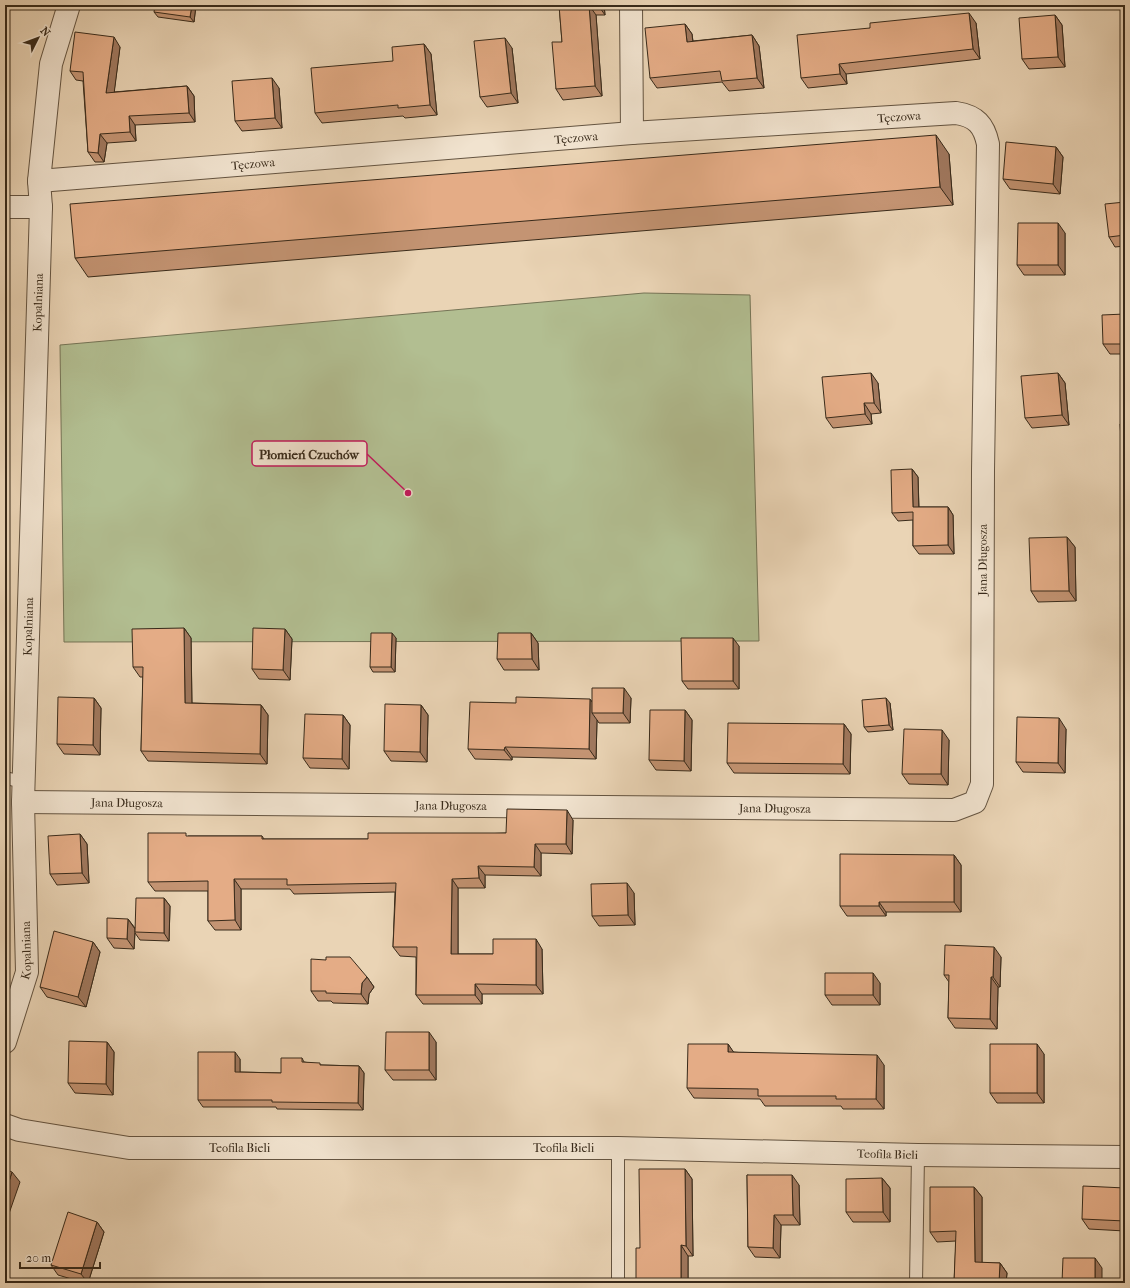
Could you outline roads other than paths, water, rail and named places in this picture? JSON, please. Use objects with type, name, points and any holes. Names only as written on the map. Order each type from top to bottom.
[{"type":"street","name":"Kopalniana","points":[[5,1042],[28,972],[17,788],[41,207],[39,181],[51,64],[69,5]]},
{"type":"street","points":[[631,5],[632,133]]},
{"type":"street","name":"Tęczowa","points":[[39,181],[632,133],[956,113],[973,117],[985,130],[988,144],[987,252]]},
{"type":"street","points":[[5,207],[41,207]]},
{"type":"street","name":"Jana Długosza","points":[[17,788],[954,810],[975,802],[982,784],[983,472],[987,252]]},
{"type":"street","name":"Teofila Bieli","points":[[5,1125],[19,1130],[129,1148],[618,1148],[918,1155],[1125,1157]]},
{"type":"lane","points":[[618,1148],[618,1283]]},
{"type":"lane","points":[[916,1283],[918,1155]]},
{"type":"place","name":"Płomień Czuchów","points":[[408,493]]}]
